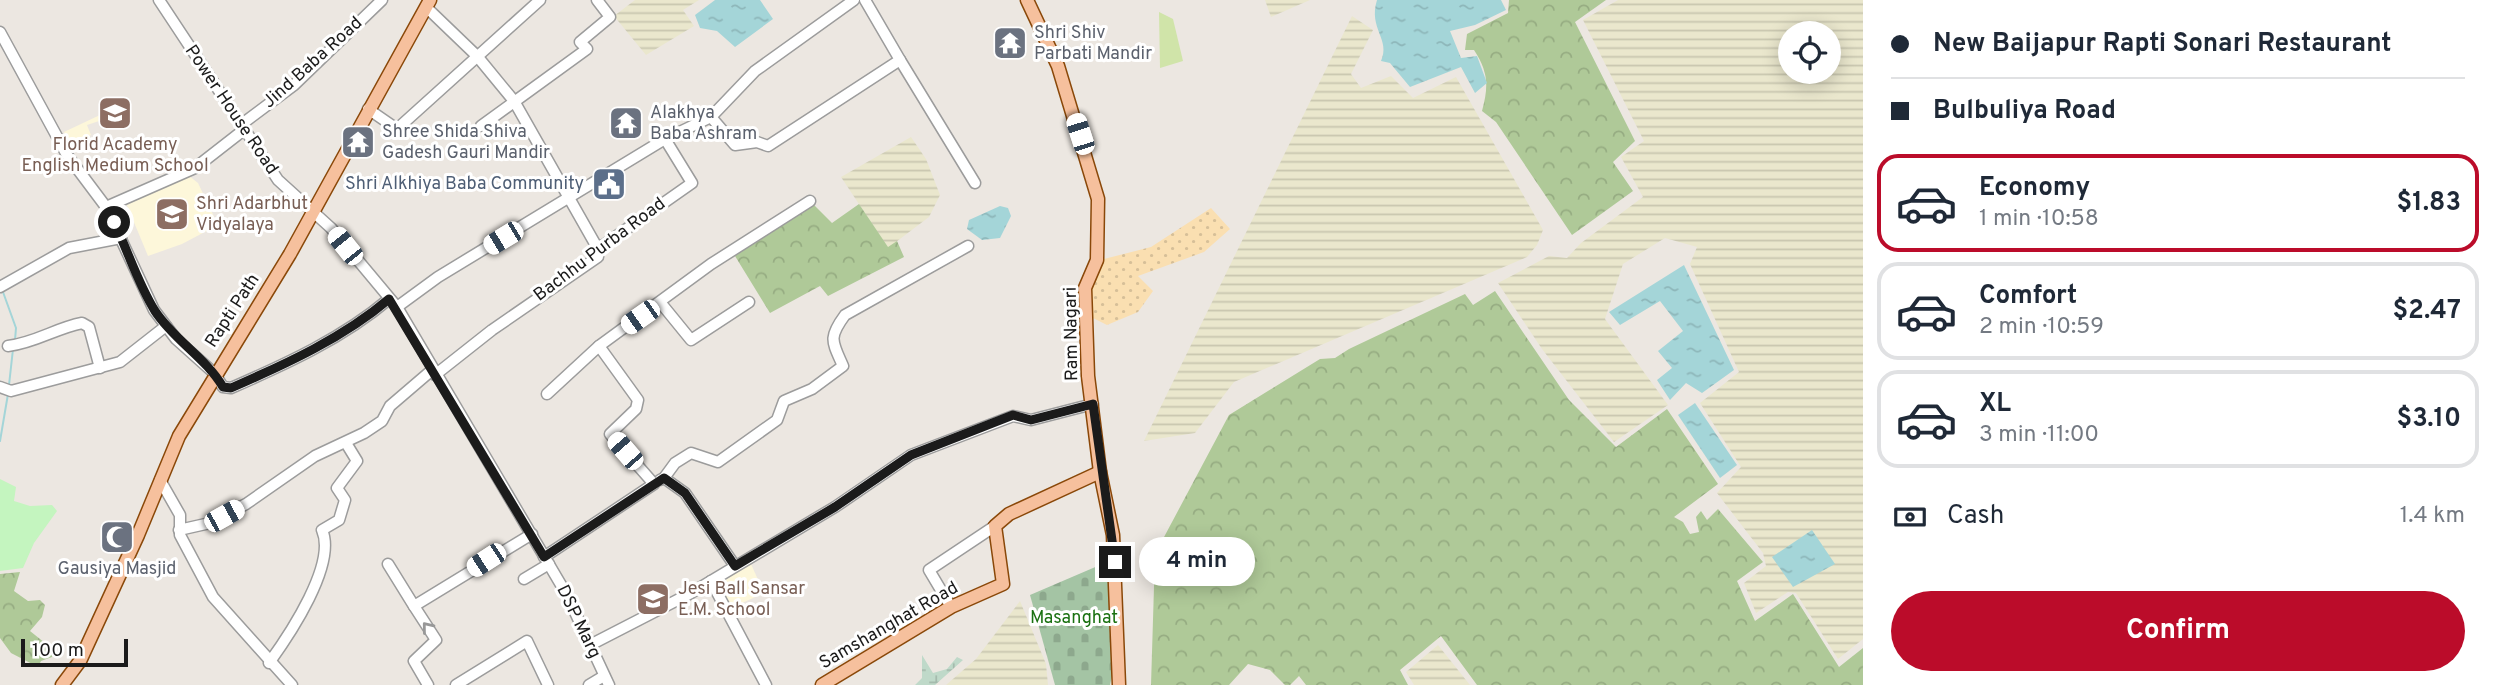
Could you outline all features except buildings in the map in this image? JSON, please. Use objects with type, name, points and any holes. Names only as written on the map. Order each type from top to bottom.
[{"type":"main road","name":"Ram Nagari","points":[[1027,0],[1058,66],[1098,199],[1097,260],[1085,288],[1088,376],[1100,472],[1113,535],[1119,685]]},
{"type":"main road","name":"Rapti Path","points":[[62,685],[80,661],[175,443],[214,373],[272,284],[429,2]]},
{"type":"main road","points":[[995,526],[1009,514],[1100,472]]},
{"type":"main road","name":"Samshanghat Road","points":[[822,685],[951,607],[1003,584],[995,526]]},
{"type":"street","name":"Power House Road","points":[[159,0],[278,180],[313,212]]},
{"type":"street","name":"Jind Baba Road","points":[[106,207],[195,168],[294,85],[382,0]]},
{"type":"street","points":[[368,109],[397,129],[540,0]]},
{"type":"street","points":[[481,126],[587,49],[580,42],[610,17],[597,0]]},
{"type":"street","points":[[0,32],[67,155],[106,207],[154,310],[182,345],[214,373],[223,387],[231,388],[300,356],[438,277],[665,139],[710,117],[755,71],[853,0]]},
{"type":"street","points":[[865,0],[975,183]]},
{"type":"street","points":[[429,2],[514,101],[598,249]]},
{"type":"street","points":[[710,117],[735,145],[757,142],[768,146],[900,60]]},
{"type":"street","name":"Bachhu Purba Road","points":[[433,373],[598,257],[598,249],[692,183],[665,139]]},
{"type":"street","points":[[547,394],[599,346],[711,264],[810,201]]},
{"type":"street","name":"DSP Marg","points":[[313,212],[331,228],[393,303],[532,534],[607,681]]},
{"type":"street","points":[[0,287],[69,248],[121,238]]},
{"type":"street","points":[[524,579],[659,481],[675,463],[691,453],[723,461],[777,419],[784,401],[812,389],[843,366],[832,343],[833,331],[845,315],[968,246]]},
{"type":"street","points":[[660,302],[691,340],[749,302]]},
{"type":"street","points":[[13,346],[60,327],[82,323],[89,327],[100,368]]},
{"type":"street","points":[[5,390],[120,362],[166,326]]},
{"type":"street","points":[[599,346],[638,400],[636,409],[610,434],[659,481],[685,493],[735,566]]},
{"type":"street","points":[[179,530],[210,523],[246,504],[315,456],[346,443],[382,421],[390,407],[433,373]]},
{"type":"street","points":[[590,645],[711,581],[835,507],[911,455],[1013,415],[1031,420],[1093,404]]},
{"type":"street","points":[[269,663],[290,636],[316,583],[327,542],[322,530],[339,520],[345,500],[337,488],[357,461],[346,443]]},
{"type":"street","points":[[160,480],[180,515],[179,530],[212,597],[286,683]]},
{"type":"street","points":[[951,607],[929,570],[995,526]]},
{"type":"street","points":[[414,606],[532,534]]},
{"type":"street","points":[[388,564],[436,640],[414,661],[428,685]]},
{"type":"street","points":[[711,581],[765,685]]},
{"type":"street","points":[[456,685],[527,641],[548,685]]},
{"type":"street","points":[[589,685],[607,681]]},
{"type":"shaded area","points":[[635,0],[699,0],[683,10],[694,26],[646,55],[614,16]]},
{"type":"shaded area","points":[[1265,0],[1310,0],[1271,17]]},
{"type":"shaded area","points":[[1618,0],[1863,0],[1863,639],[1838,659],[1796,593],[1788,592],[1756,613],[1744,583],[1766,566],[1763,553],[1717,493],[1741,467],[1700,403],[1739,372],[1690,264],[1697,247],[1665,238],[1623,264],[1605,319],[1668,405],[1614,442],[1542,349],[1498,283],[1549,256],[1567,258],[1581,243],[1643,197],[1621,157],[1644,141],[1583,20]]},
{"type":"shaded area","points":[[1352,16],[1373,30],[1351,74],[1361,88],[1391,76],[1413,98],[1456,77],[1543,230],[1537,245],[1527,257],[1234,382],[1195,433],[1144,441]]},
{"type":"shaded area","points":[[100,115],[102,120],[87,125],[91,135],[70,144],[64,132]]},
{"type":"shaded area","points":[[911,137],[926,159],[940,195],[929,217],[888,248],[841,177]]},
{"type":"shaded area","name":"Shri Adarbhut Vidyalaya","points":[[188,175],[198,183],[218,225],[182,244],[148,256],[126,203]]},
{"type":"shaded area","points":[[751,564],[764,593],[729,609],[716,586]]},
{"type":"shaded area","points":[[1020,601],[1046,664],[1048,685],[946,685],[976,659]]},
{"type":"shaded area","points":[[1438,645],[1470,685],[1414,685],[1406,672]]},
{"type":"green space","points":[[1509,0],[1606,0],[1575,22],[1635,141],[1613,162],[1633,191],[1572,235],[1496,122],[1482,111],[1486,94],[1485,72],[1474,50],[1465,50],[1467,34],[1508,13]]},
{"type":"green space","points":[[1159,12],[1173,19],[1183,61],[1160,68]]},
{"type":"green space","points":[[810,201],[832,223],[859,204],[888,247],[897,241],[904,257],[828,296],[820,286],[770,313],[735,256]]},
{"type":"green space","points":[[1495,291],[1569,400],[1616,447],[1667,409],[1718,484],[1674,517],[1683,522],[1690,534],[1699,532],[1696,517],[1701,511],[1707,520],[1718,509],[1763,562],[1737,581],[1755,621],[1793,594],[1839,667],[1863,648],[1863,685],[1477,685],[1441,636],[1400,670],[1408,685],[1306,685],[1299,676],[1290,685],[1285,685],[1270,670],[1248,664],[1229,685],[1151,685],[1155,554],[1229,415],[1320,359],[1335,358],[1465,294],[1473,305]]},
{"type":"green space","points":[[0,479],[16,487],[14,501],[30,506],[52,505],[57,511],[34,543],[23,568],[0,571]]},
{"type":"green space","name":"Masanghat","points":[[1107,562],[1114,667],[1110,685],[1055,685],[1030,595]]},
{"type":"green space","points":[[20,572],[14,591],[28,601],[40,600],[45,605],[42,617],[30,631],[55,651],[52,657],[41,661],[38,667],[11,653],[0,638],[0,574]]},
{"type":"green space","points":[[922,655],[933,673],[947,669],[957,657],[963,660],[935,685],[915,685],[922,678]]},
{"type":"sand","points":[[1211,208],[1230,229],[1204,252],[1138,276],[1153,291],[1138,312],[1107,325],[1091,317],[1087,281],[1093,283],[1104,259],[1151,247]]},
{"type":"water","points":[[715,0],[760,0],[773,19],[735,47],[717,31],[700,28],[695,15]]},
{"type":"water","points":[[1377,0],[1501,0],[1506,10],[1475,25],[1450,31],[1461,58],[1477,56],[1487,83],[1475,93],[1461,67],[1410,87],[1390,63],[1381,61],[1383,46],[1375,19]]},
{"type":"water","points":[[1000,206],[1008,208],[1011,216],[1000,238],[982,240],[967,229],[969,220]]},
{"type":"water","points":[[1684,265],[1734,370],[1702,393],[1686,383],[1670,400],[1657,380],[1672,368],[1658,351],[1683,331],[1660,301],[1620,325],[1609,312]]},
{"type":"water","points":[[1695,403],[1737,465],[1720,478],[1678,415]]},
{"type":"water","points":[[1812,530],[1835,564],[1793,587],[1772,557]]},
{"type":"waterway","points":[[3,292],[16,328],[15,340]]},
{"type":"waterway","points":[[9,385],[13,349]]},
{"type":"waterway","points":[[0,441],[8,394]]},
{"type":"place","name":"Shri Shiv Parbati Mandir","points":[[1010,43]]},
{"type":"place","name":"Florid Academy English Medium School","points":[[115,113]]},
{"type":"place","name":"Alakhya Baba Ashram","points":[[626,123]]},
{"type":"place","name":"Shree Shida Shiva Gadesh Gauri Mandir","points":[[358,142]]},
{"type":"place","name":"Shri Alkhiya Baba Community","points":[[609,184]]},
{"type":"place","name":"Shri Adarbhut Vidyalaya","points":[[172,214]]},
{"type":"place","name":"Gausiya Masjid","points":[[117,537]]},
{"type":"place","name":"Jesi Ball Sansar E.M. School","points":[[653,599]]},
{"type":"route","points":[[114,222],[154,310],[176,339],[214,373],[223,387],[231,388],[275,369],[366,318],[389,299],[397,307],[544,557],[664,478],[685,493],[735,566],[835,507],[911,455],[1013,415],[1031,420],[1093,404],[1100,472],[1113,535],[1115,562]]}]
